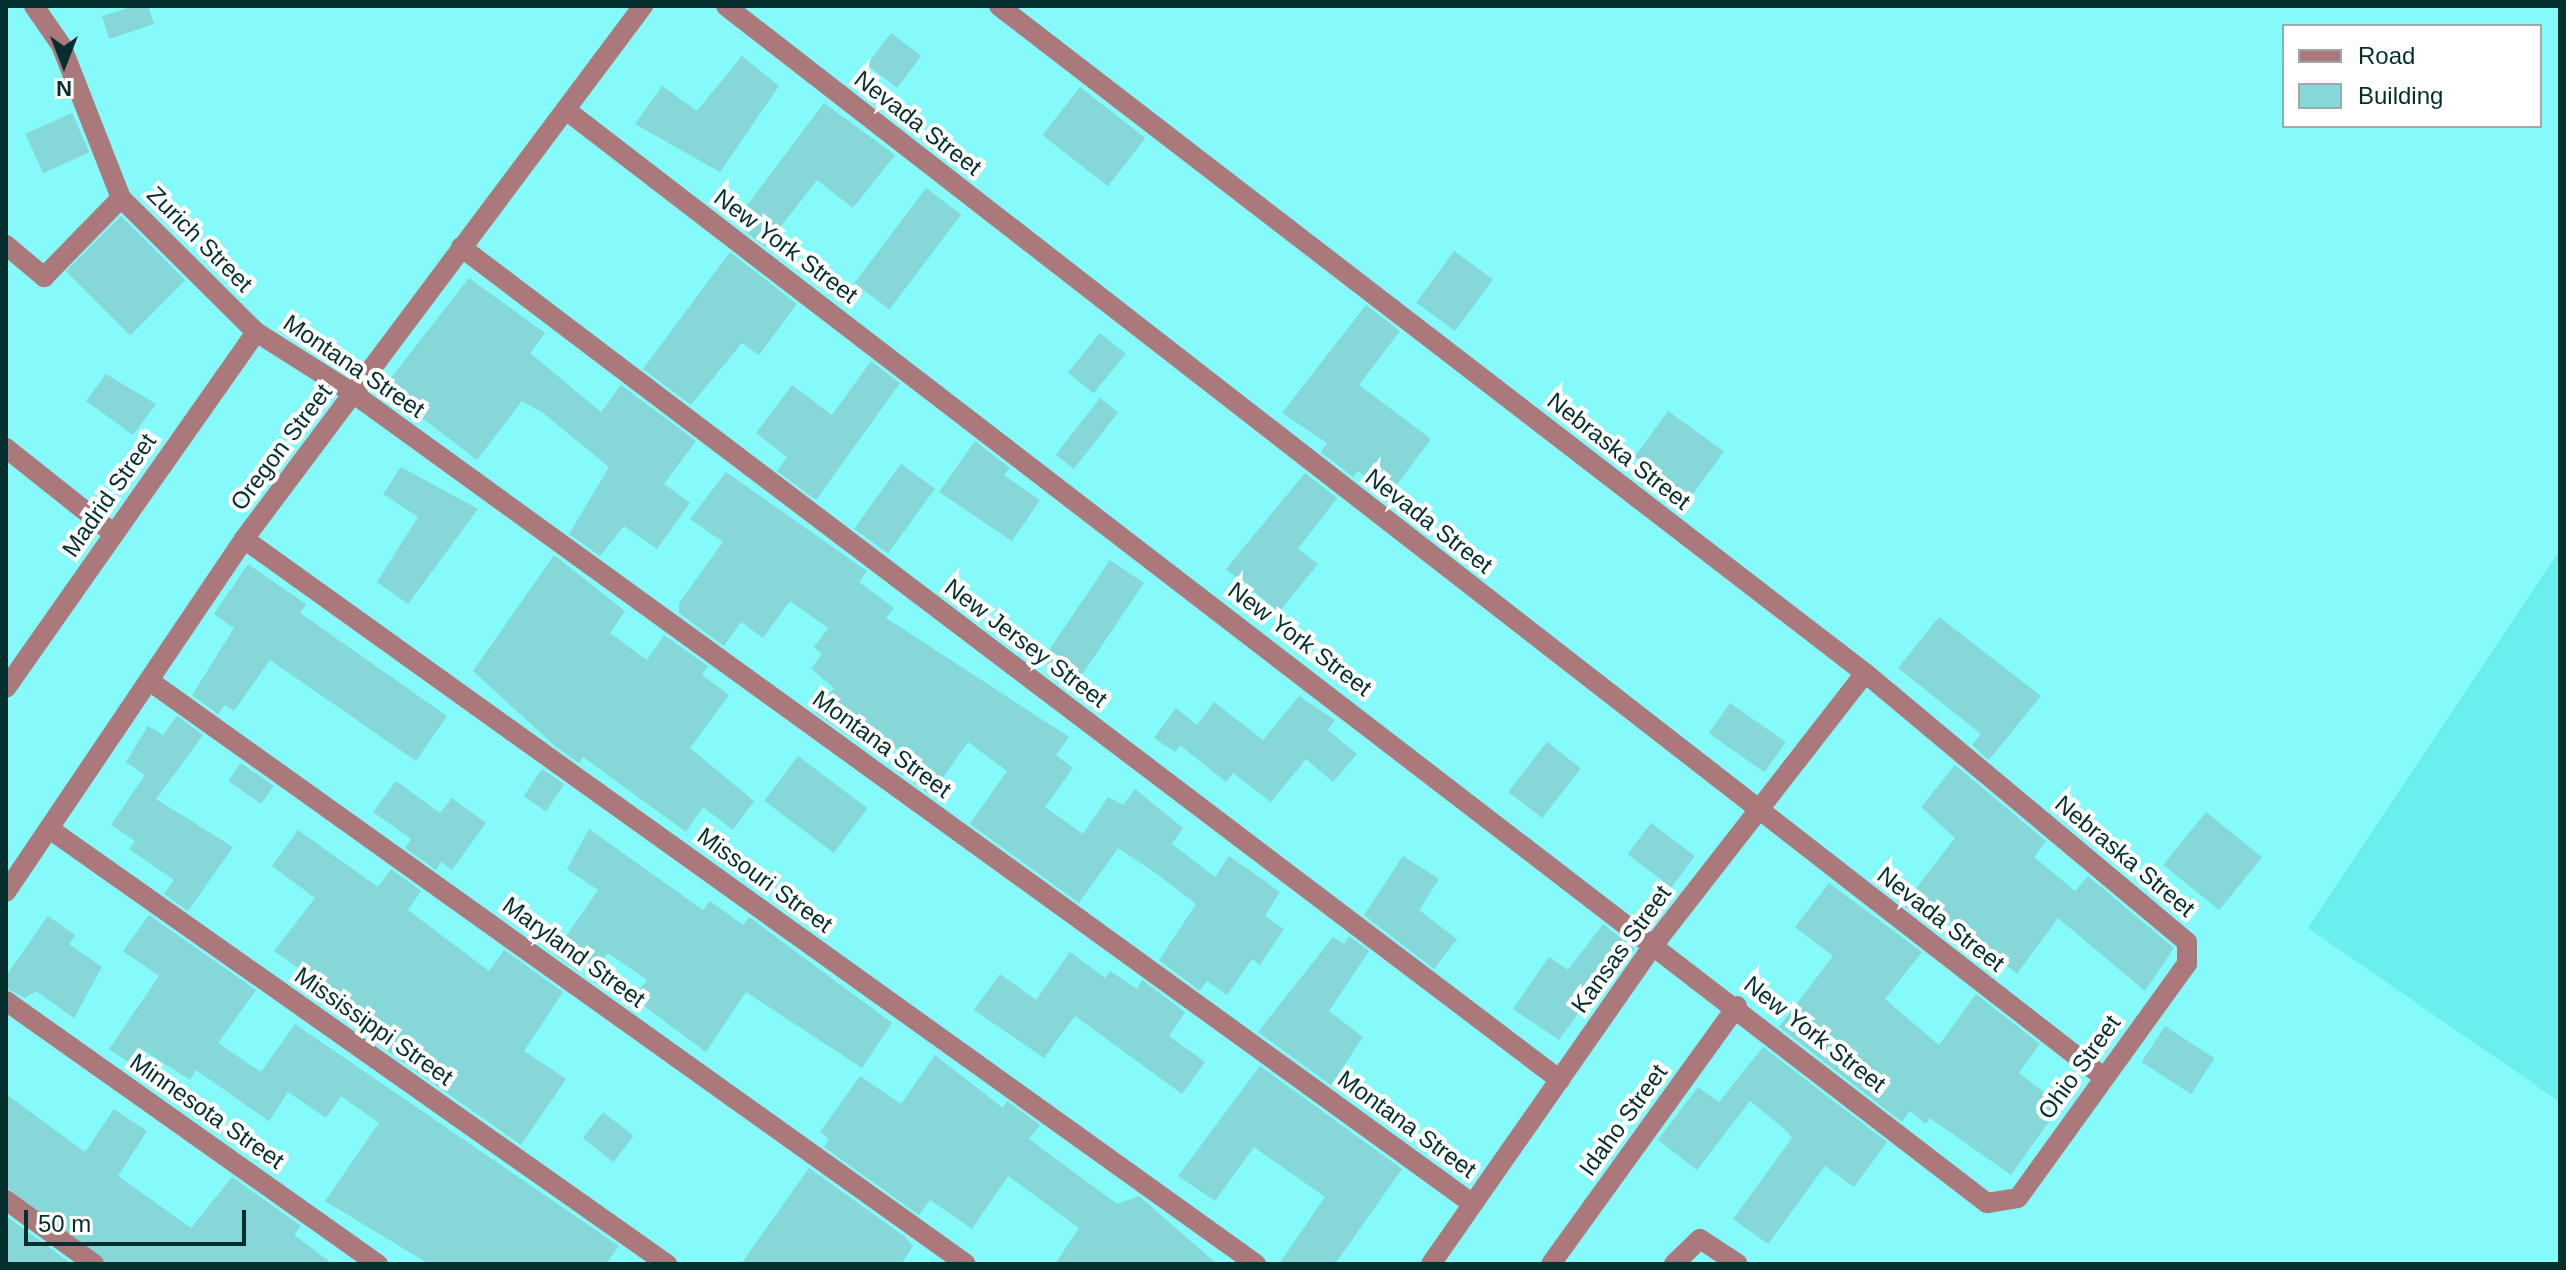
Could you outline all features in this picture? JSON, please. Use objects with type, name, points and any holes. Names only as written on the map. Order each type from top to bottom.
[{"type":"street","name":"Zurich Street","points":[[34,6],[61,45],[121,198],[256,332]]},
{"type":"street","name":"Oregon Street","points":[[6,892],[151,682],[244,539],[643,6]]},
{"type":"street","name":"Nevada Street","points":[[726,6],[2102,1076]]},
{"type":"street","name":"Nebraska Street","points":[[999,6],[1865,673],[2187,942],[2190,953]]},
{"type":"street","name":"New York Street","points":[[566,110],[1737,1006],[1987,1203],[2004,1205]]},
{"type":"street","points":[[6,245],[44,277],[121,198]]},
{"type":"street","name":"New Jersey Street","points":[[461,247],[1560,1080]]},
{"type":"street","name":"Montana Street","points":[[256,332],[354,394],[1473,1204]]},
{"type":"street","name":"Madrid Street","points":[[6,688],[13,662],[114,534],[256,332]]},
{"type":"street","points":[[6,448],[114,534]]},
{"type":"street","name":"Missouri Street","points":[[244,539],[1256,1264]]},
{"type":"street","name":"Kansas Street","points":[[1431,1264],[1655,943],[1756,809],[1865,673]]},
{"type":"street","name":"Maryland Street","points":[[151,682],[966,1264]]},
{"type":"street","name":"Mississippi Street","points":[[51,830],[667,1264]]},
{"type":"street","name":"Ohio Street","points":[[2004,1205],[2018,1198],[2190,953]]},
{"type":"street","name":"Minnesota Street","points":[[6,1001],[378,1264]]},
{"type":"street","name":"Idaho Street","points":[[1551,1264],[1737,1006]]},
{"type":"street","points":[[6,1200],[94,1264]]},
{"type":"street","points":[[1674,1264],[1700,1239],[1738,1264]]},
{"type":"shaded area","points":[[2560,550],[2560,1102],[2308,928]]},
{"type":"building","points":[[135,6],[148,6],[154,24],[109,39],[102,16]]},
{"type":"building","points":[[891,33],[921,56],[897,88],[867,65]]},
{"type":"building","points":[[742,56],[779,86],[720,172],[635,124],[662,86],[697,111]]},
{"type":"building","points":[[1080,87],[1145,138],[1108,186],[1042,135]]},
{"type":"building","points":[[824,103],[895,155],[853,208],[817,180],[765,247],[745,231],[753,221],[742,212]]},
{"type":"building","points":[[72,113],[89,152],[43,173],[25,134]]},
{"type":"building","points":[[926,188],[961,214],[890,310],[854,283]]},
{"type":"building","points":[[121,216],[185,280],[130,336],[66,271]]},
{"type":"building","points":[[1454,251],[1493,279],[1455,331],[1416,303]]},
{"type":"building","points":[[730,252],[797,304],[759,355],[742,343],[691,405],[643,369]]},
{"type":"building","points":[[469,278],[545,333],[530,353],[601,412],[621,385],[696,441],[664,484],[690,503],[657,549],[624,526],[600,556],[569,534],[609,467],[543,413],[522,401],[477,460],[383,388]]},
{"type":"building","points":[[1366,305],[1400,331],[1359,385],[1431,439],[1389,495],[1358,471],[1353,477],[1321,452],[1327,443],[1282,413]]},
{"type":"building","points":[[1100,333],[1126,354],[1094,393],[1068,373]]},
{"type":"building","points":[[871,361],[900,383],[816,500],[777,471],[787,457],[756,433],[792,385],[832,415]]},
{"type":"building","points":[[106,374],[156,404],[133,435],[86,401]]},
{"type":"building","points":[[1100,398],[1118,412],[1074,469],[1056,455]]},
{"type":"building","points":[[1668,411],[1724,452],[1690,498],[1634,457]]},
{"type":"building","points":[[975,441],[1010,468],[1004,475],[1040,500],[1012,541],[939,492]]},
{"type":"building","points":[[901,464],[935,489],[888,553],[854,529]]},
{"type":"building","points":[[401,467],[478,509],[408,604],[377,582],[418,517],[383,494]]},
{"type":"building","points":[[726,472],[867,571],[859,582],[894,608],[886,618],[1069,737],[1056,755],[1073,768],[1045,807],[1083,834],[1108,797],[1123,805],[1135,789],[1183,828],[1172,844],[1215,877],[1229,856],[1280,892],[1265,916],[1284,929],[1260,965],[1252,959],[1227,995],[1207,981],[1200,991],[1159,960],[1196,904],[1157,874],[1118,848],[1079,903],[970,824],[1007,771],[968,742],[931,795],[896,770],[906,755],[863,726],[853,739],[815,712],[834,688],[811,669],[822,654],[814,647],[828,628],[790,601],[763,638],[741,622],[724,646],[679,613],[679,603],[723,542],[690,519]]},
{"type":"building","points":[[1305,473],[1337,498],[1298,549],[1318,564],[1279,612],[1226,569]]},
{"type":"building","points":[[554,555],[625,611],[610,633],[647,660],[664,635],[708,666],[702,675],[729,695],[690,748],[754,801],[733,830],[703,807],[686,832],[583,757],[579,763],[556,747],[473,671]]},
{"type":"building","points":[[1110,560],[1144,583],[1076,683],[1042,660]]},
{"type":"building","points":[[248,564],[306,604],[300,613],[447,716],[416,761],[270,660],[234,711],[225,705],[218,714],[192,695],[234,628],[214,614]]},
{"type":"building","points":[[1939,617],[2041,696],[1989,760],[1972,745],[1981,734],[1898,668]]},
{"type":"building","points":[[1299,696],[1335,720],[1328,730],[1357,754],[1333,782],[1306,759],[1271,802],[1233,773],[1226,782],[1180,745],[1175,752],[1154,738],[1176,708],[1197,725],[1214,702],[1263,740]]},
{"type":"building","points":[[1730,703],[1786,742],[1764,772],[1709,733]]},
{"type":"building","points":[[177,716],[203,735],[156,799],[233,847],[188,911],[164,894],[174,880],[129,849],[135,841],[111,825],[145,775],[126,762],[148,726],[163,735]]},
{"type":"building","points":[[1547,742],[1581,768],[1542,818],[1508,792]]},
{"type":"building","points":[[798,756],[867,808],[834,853],[764,801]]},
{"type":"building","points":[[241,763],[274,786],[261,804],[228,781]]},
{"type":"building","points":[[1955,765],[2046,841],[2034,857],[2075,891],[2088,876],[2174,948],[2145,991],[2058,918],[2017,974],[1948,919],[1938,932],[1903,905],[1955,838],[1921,807]]},
{"type":"building","points":[[542,769],[564,784],[546,811],[524,796]]},
{"type":"building","points":[[396,781],[440,813],[452,798],[486,823],[452,870],[441,862],[436,870],[405,848],[411,839],[373,812]]},
{"type":"building","points":[[2206,812],[2262,857],[2219,910],[2163,865]]},
{"type":"building","points":[[1651,823],[1695,856],[1671,887],[1628,854]]},
{"type":"building","points":[[589,829],[703,910],[710,901],[743,925],[749,917],[892,1023],[862,1068],[746,992],[706,1052],[633,998],[647,980],[608,953],[595,972],[582,964],[578,971],[554,954],[598,890],[567,869]]},
{"type":"building","points":[[298,830],[378,887],[391,869],[421,891],[408,910],[489,971],[504,950],[563,992],[524,1051],[566,1079],[521,1145],[373,1041],[383,1027],[274,951],[315,898],[272,866]]},
{"type":"building","points":[[1403,856],[1439,879],[1419,910],[1457,939],[1434,969],[1364,915]]},
{"type":"building","points":[[1829,883],[1922,952],[1885,999],[1939,1045],[1976,994],[2040,1044],[2019,1073],[2061,1105],[2011,1175],[1930,1118],[1926,1124],[1910,1111],[1902,1122],[1779,1027],[1833,956],[1795,927]]},
{"type":"building","points":[[149,915],[256,990],[218,1043],[261,1072],[295,1024],[619,1246],[606,1264],[429,1264],[325,1201],[379,1123],[341,1096],[326,1118],[288,1092],[269,1121],[196,1070],[190,1080],[140,1048],[130,1063],[109,1049],[159,976],[123,951]]},
{"type":"building","points":[[48,916],[75,935],[69,944],[102,967],[74,1018],[36,991],[25,998],[6,988],[6,976]]},
{"type":"building","points":[[1603,924],[1635,949],[1617,975],[1609,970],[1559,1040],[1513,1009],[1549,957],[1568,970]]},
{"type":"building","points":[[1349,936],[1369,951],[1329,1011],[1363,1037],[1331,1085],[1258,1032],[1333,937],[1344,944]]},
{"type":"building","points":[[1070,952],[1105,978],[1110,971],[1137,989],[1142,980],[1185,1012],[1169,1036],[1205,1062],[1182,1094],[1075,1016],[1044,1058],[974,1010],[1000,974],[1036,1000]]},
{"type":"building","points":[[2165,1026],[2214,1058],[2191,1094],[2142,1062]]},
{"type":"building","points":[[1763,1047],[1887,1142],[1854,1187],[1825,1166],[1768,1244],[1733,1219],[1792,1138],[1787,1131],[1750,1101],[1697,1170],[1658,1140],[1698,1087],[1719,1102]]},
{"type":"building","points":[[935,1055],[1003,1108],[1007,1101],[1040,1125],[1029,1139],[1117,1204],[1139,1196],[1217,1264],[1055,1264],[1079,1228],[1008,1176],[972,1229],[930,1200],[919,1215],[824,1147],[829,1139],[820,1132],[860,1076],[901,1104]]},
{"type":"building","points":[[1260,1066],[1402,1169],[1335,1264],[1279,1264],[1325,1197],[1254,1147],[1215,1201],[1178,1176]]},
{"type":"building","points":[[6,1094],[85,1152],[114,1109],[147,1131],[118,1176],[191,1228],[232,1177],[301,1226],[294,1235],[333,1264],[107,1264],[6,1187]]},
{"type":"building","points":[[603,1112],[634,1136],[613,1162],[583,1138]]},
{"type":"building","points":[[809,1168],[904,1236],[913,1246],[901,1264],[741,1264]]},
{"type":"building","points":[[6,1216],[72,1264],[6,1264]]}]
